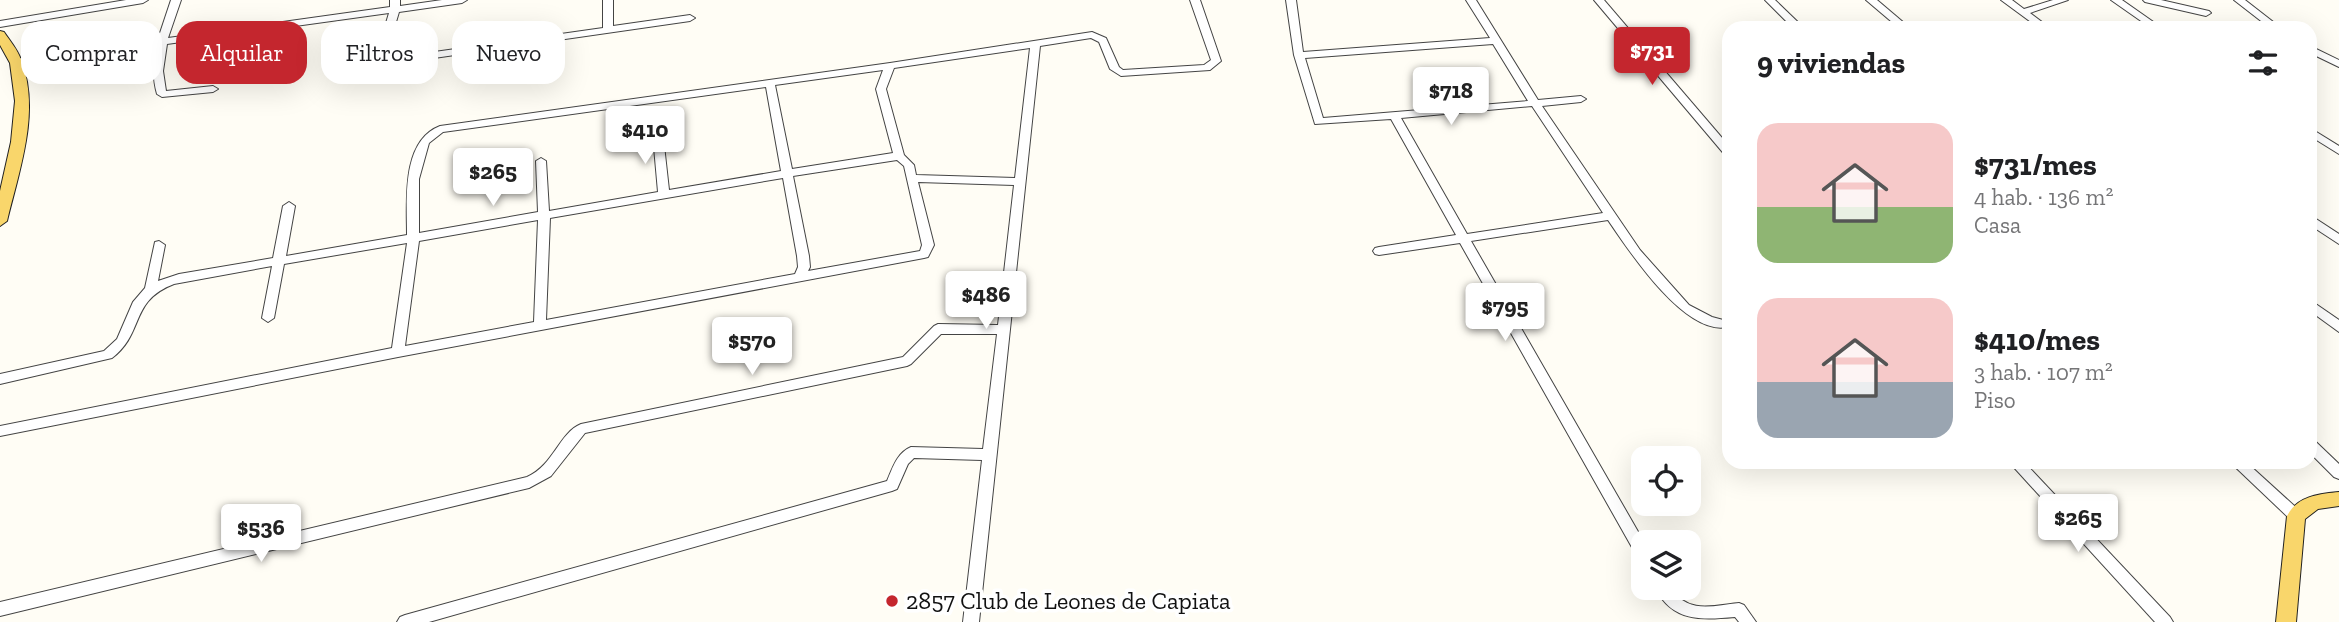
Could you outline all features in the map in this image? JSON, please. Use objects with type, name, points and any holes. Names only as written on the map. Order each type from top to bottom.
[{"type":"main road","points":[[0,35],[16,62],[22,96],[19,129],[0,221]]},
{"type":"main road","points":[[2286,622],[2296,516],[2314,502],[2339,499]]},
{"type":"street","points":[[0,24],[143,0]]},
{"type":"street","points":[[176,0],[162,42],[395,5],[462,0]]},
{"type":"street","points":[[608,0],[608,29]]},
{"type":"street","points":[[398,352],[413,239],[413,179],[424,142],[440,129],[1035,43],[1099,37],[1115,69],[1127,75],[1206,68],[1216,61],[1195,0]]},
{"type":"street","points":[[1292,0],[1298,55],[1319,122],[1581,99]]},
{"type":"street","points":[[1471,0],[1534,102],[1636,253],[1675,299],[1695,315],[1722,324]]},
{"type":"street","points":[[1599,0],[1722,145]]},
{"type":"street","points":[[1770,0],[1792,21]]},
{"type":"street","points":[[1871,0],[1896,21]]},
{"type":"street","points":[[2006,0],[2035,21]]},
{"type":"street","points":[[2023,12],[2063,0]]},
{"type":"street","points":[[2118,1],[2146,0],[2206,13]]},
{"type":"street","points":[[2239,0],[2267,21]]},
{"type":"street","points":[[2118,1],[2147,21]]},
{"type":"street","points":[[395,5],[379,63],[690,18]]},
{"type":"street","points":[[1298,55],[1496,41]]},
{"type":"street","points":[[971,622],[1035,43]]},
{"type":"street","points":[[2317,53],[2339,64]]},
{"type":"street","points":[[16,62],[21,61]]},
{"type":"street","points":[[0,431],[398,352],[924,254],[928,245],[909,165],[899,156],[881,89],[890,66]]},
{"type":"street","points":[[770,83],[803,256],[804,267],[800,277]]},
{"type":"street","points":[[159,84],[162,94],[214,89]]},
{"type":"street","points":[[1395,117],[1631,533]]},
{"type":"street","points":[[658,136],[664,193]]},
{"type":"street","points":[[2317,136],[2339,151]]},
{"type":"street","points":[[0,379],[92,360],[116,350],[122,344],[142,298],[151,289],[179,278],[664,193],[899,156]]},
{"type":"street","points":[[540,326],[544,215],[541,161]]},
{"type":"street","points":[[911,177],[1019,182]]},
{"type":"street","points":[[268,318],[289,206]]},
{"type":"street","points":[[1379,251],[1612,216]]},
{"type":"street","points":[[2317,224],[2339,240]]},
{"type":"street","points":[[151,289],[159,245]]},
{"type":"street","points":[[2317,310],[2339,327]]},
{"type":"street","points":[[0,609],[529,482],[551,470],[569,440],[581,429],[907,360],[939,329],[1003,330]]},
{"type":"street","points":[[405,622],[892,485],[902,461],[911,452],[989,455]]},
{"type":"street","points":[[2317,452],[2339,473]]},
{"type":"street","points":[[2023,469],[2165,622]]},
{"type":"street","points":[[2245,469],[2296,516]]},
{"type":"street","points":[[1670,600],[1676,610],[1685,614],[1739,610],[1748,622]]},
{"type":"place","name":"2857 Club de Leones de Capiata","points":[[892,601]]}]
